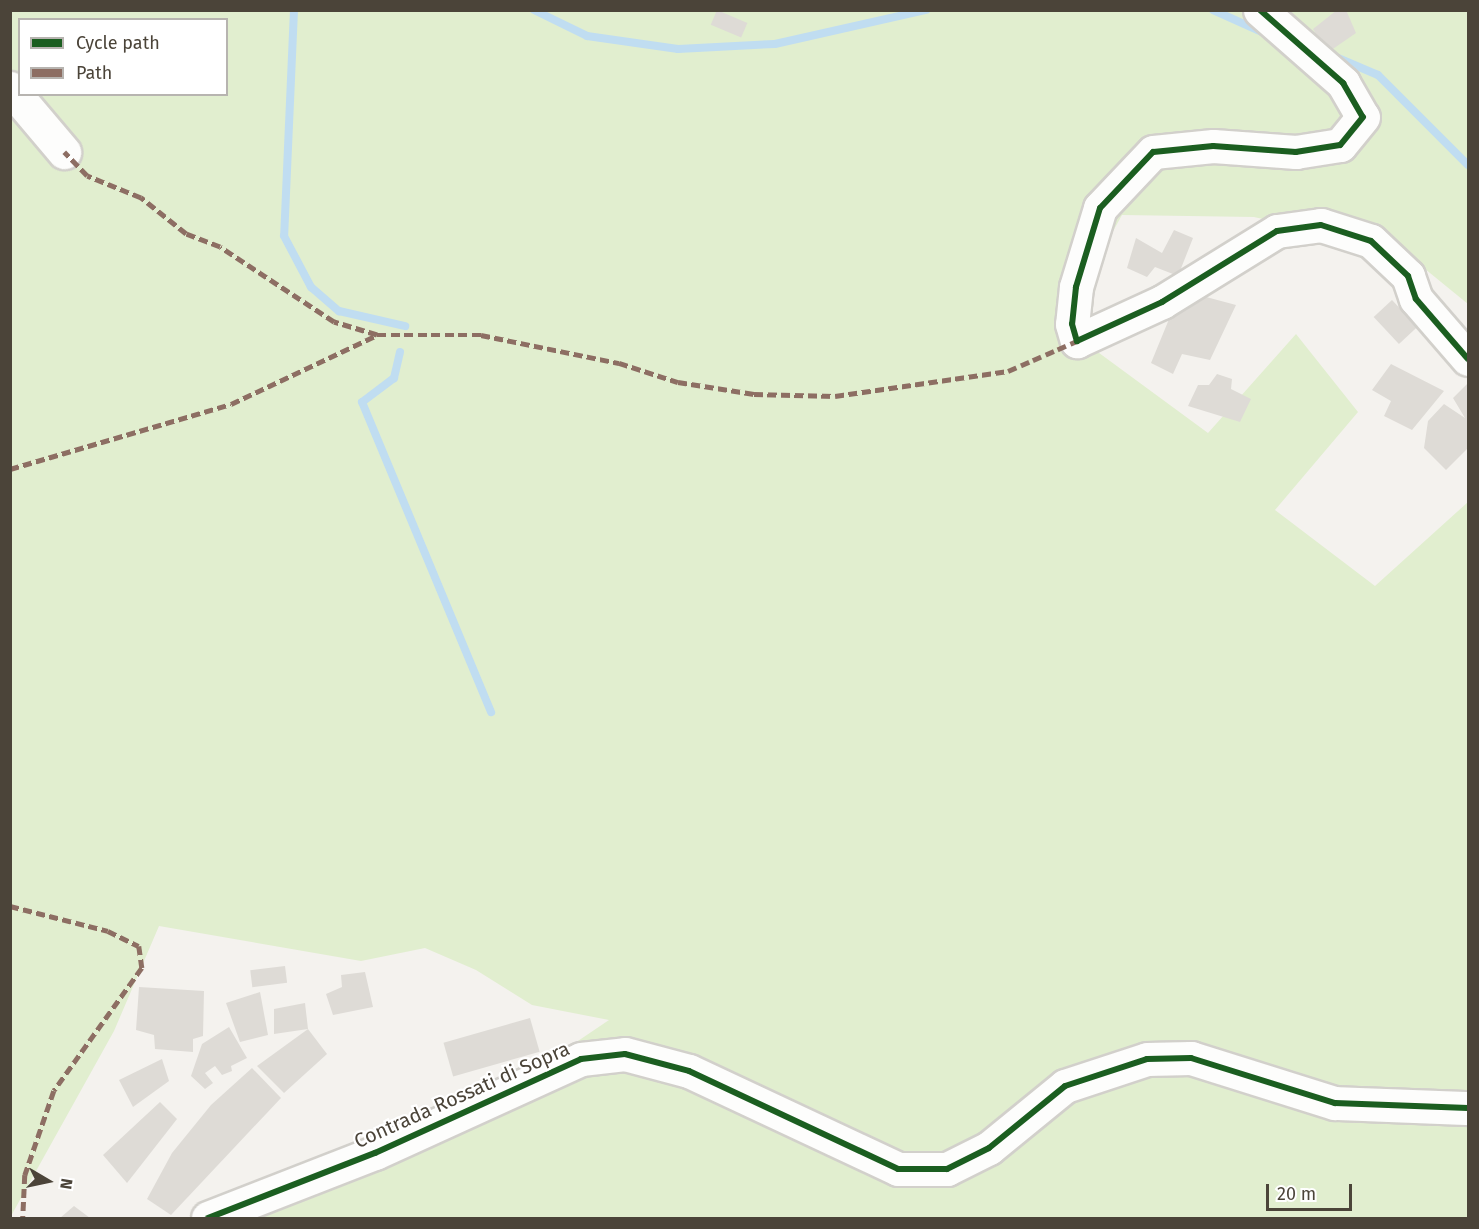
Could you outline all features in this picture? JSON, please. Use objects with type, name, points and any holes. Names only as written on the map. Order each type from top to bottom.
[{"type":"street","points":[[1260,10],[1343,83],[1363,117],[1340,145],[1296,152],[1213,146],[1153,152],[1100,208],[1076,287],[1072,324],[1077,341],[1182,291],[1278,231],[1321,225],[1371,241],[1408,276],[1416,299],[1468,359]]},
{"type":"street","points":[[10,88],[64,152]]},
{"type":"street","name":"Contrada Rossati di Sopra","points":[[208,1218],[375,1153],[581,1059],[625,1054],[689,1071],[898,1169],[946,1169],[989,1148],[1065,1086],[1147,1059],[1191,1058],[1335,1103],[1468,1108]]},
{"type":"green space","points":[[10,11],[1468,11],[1468,304],[1403,251],[1254,217],[1122,215],[1061,325],[1208,433],[1296,334],[1358,412],[1275,510],[1375,586],[1468,502],[1468,1218],[236,1218],[507,1089],[609,1020],[532,1005],[476,970],[425,948],[361,961],[159,926],[114,1031],[11,1216]]},
{"type":"building","points":[[717,10],[747,23],[741,38],[711,25]]},
{"type":"building","points":[[1337,10],[1346,10],[1356,33],[1327,53],[1313,29]]},
{"type":"building","points":[[1174,230],[1193,238],[1178,276],[1155,267],[1147,277],[1127,268],[1136,238],[1162,253]]},
{"type":"building","points":[[1195,294],[1236,305],[1210,360],[1182,354],[1173,374],[1151,363],[1174,307]]},
{"type":"building","points":[[1392,300],[1417,327],[1399,344],[1374,317]]},
{"type":"building","points":[[1391,364],[1444,391],[1412,430],[1384,416],[1391,401],[1372,390]]},
{"type":"building","points":[[1217,374],[1232,379],[1231,389],[1251,399],[1240,422],[1188,406],[1198,385],[1209,385]]},
{"type":"building","points":[[1468,383],[1468,448],[1446,470],[1424,448],[1428,421],[1444,404],[1465,418],[1453,398]]},
{"type":"building","points":[[285,966],[287,983],[252,987],[250,970]]},
{"type":"building","points":[[365,972],[373,1007],[333,1015],[326,994],[342,987],[341,975]]},
{"type":"building","points":[[139,987],[204,991],[203,1036],[193,1039],[193,1052],[155,1049],[154,1035],[136,1030]]},
{"type":"building","points":[[260,992],[268,1035],[240,1042],[226,1003]]},
{"type":"building","points":[[305,1003],[308,1029],[274,1034],[274,1009]]},
{"type":"building","points":[[530,1018],[540,1052],[453,1076],[443,1043]]},
{"type":"building","points":[[229,1027],[247,1058],[231,1066],[232,1071],[222,1075],[215,1066],[205,1073],[213,1083],[205,1089],[191,1076],[202,1044]]},
{"type":"building","points":[[308,1029],[327,1054],[284,1093],[257,1066]]},
{"type":"building","points":[[162,1059],[169,1081],[133,1107],[119,1080]]},
{"type":"building","points":[[252,1068],[281,1098],[171,1215],[147,1199],[172,1153],[211,1105]]},
{"type":"building","points":[[160,1102],[177,1119],[127,1183],[103,1155]]},
{"type":"building","points":[[74,1206],[90,1218],[60,1218]]},
{"type":"waterway","points":[[294,10],[284,236],[311,287],[339,311],[405,326]]},
{"type":"waterway","points":[[534,10],[587,36],[678,49],[775,44],[926,10]]},
{"type":"waterway","points":[[1213,10],[1273,37]]},
{"type":"waterway","points":[[1331,55],[1378,75],[1468,165]]},
{"type":"waterway","points":[[400,352],[394,378],[362,402],[491,712]]},
{"type":"marked path","points":[[10,469],[231,404],[377,335],[334,322],[220,247],[186,234],[141,198],[87,176],[64,152]]},
{"type":"marked path","points":[[377,335],[481,335],[619,363],[678,382],[754,394],[835,396],[1008,371],[1077,341]]},
{"type":"marked path","points":[[10,906],[108,931],[139,946],[142,968],[54,1091],[25,1175],[23,1218]]},
{"type":"cycle path","points":[[1260,10],[1343,83],[1363,117],[1340,145],[1296,152],[1213,146],[1153,152],[1100,208],[1076,287],[1072,324],[1077,341],[1162,302],[1277,231],[1321,225],[1371,241],[1408,276],[1416,299],[1468,359]]},
{"type":"cycle path","points":[[208,1218],[375,1153],[581,1059],[625,1054],[689,1071],[898,1169],[947,1169],[989,1148],[1065,1086],[1147,1059],[1191,1058],[1335,1103],[1468,1108]]}]
